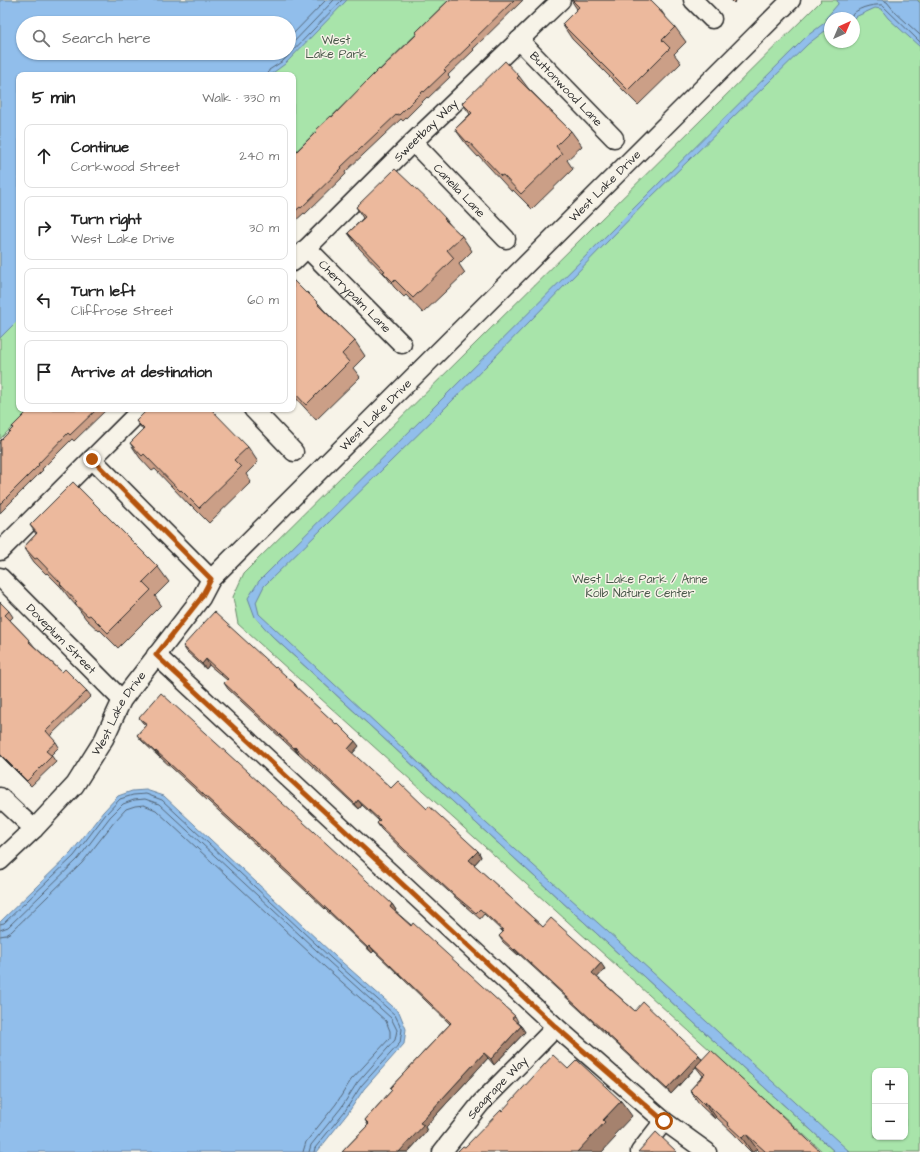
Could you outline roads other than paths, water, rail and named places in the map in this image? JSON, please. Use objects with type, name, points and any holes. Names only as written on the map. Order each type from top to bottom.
[{"type":"street","name":"Sweetbay Way","points":[[296,259],[413,142],[561,0]]},
{"type":"street","points":[[693,0],[712,19]]},
{"type":"street","name":"West Lake Drive","points":[[0,861],[34,829],[75,785],[104,739],[122,700],[201,598],[211,579],[791,0]]},
{"type":"street","name":"Buttonwood Lane","points":[[519,40],[614,138]]},
{"type":"street","name":"Canella Lane","points":[[413,142],[506,239]]},
{"type":"street","name":"Cherrypalm Lane","points":[[307,248],[402,344]]},
{"type":"street","points":[[0,551],[139,412]]},
{"type":"street","points":[[256,412],[294,452]]},
{"type":"street","points":[[92,459],[211,579]]},
{"type":"street","name":"Doveplum Street","points":[[0,577],[122,700]]},
{"type":"street","points":[[156,655],[556,1027],[664,1121],[707,1152]]},
{"type":"street","points":[[0,797],[34,829]]},
{"type":"street","name":"Seagrape Way","points":[[442,1152],[481,1103],[556,1027]]},
{"type":"street","points":[[640,1152],[664,1121]]},
{"type":"water","points":[[0,0],[347,0],[296,53],[296,16],[16,16],[16,60],[289,60],[274,72],[16,72],[16,322],[0,338]]},
{"type":"water","points":[[837,0],[917,0],[920,3],[920,47],[888,18],[881,9],[875,8],[860,15],[860,12],[831,12],[838,4]]},
{"type":"water","points":[[824,23],[824,32],[808,44],[649,199],[449,404],[264,586],[256,602],[259,614],[422,766],[607,931],[850,1152],[835,1152],[272,636],[255,617],[248,598],[259,581],[807,36]]},
{"type":"water","points":[[146,790],[164,796],[335,956],[399,1012],[406,1029],[404,1044],[364,1089],[348,1113],[317,1152],[0,1152],[0,922],[71,853],[103,812],[118,796],[132,791]]},
{"type":"park label","name":"West Lake Park","points":[[336,47]]},
{"type":"park label","name":"West Lake Park / Anne Kolb Nature Center","points":[[640,586]]}]
